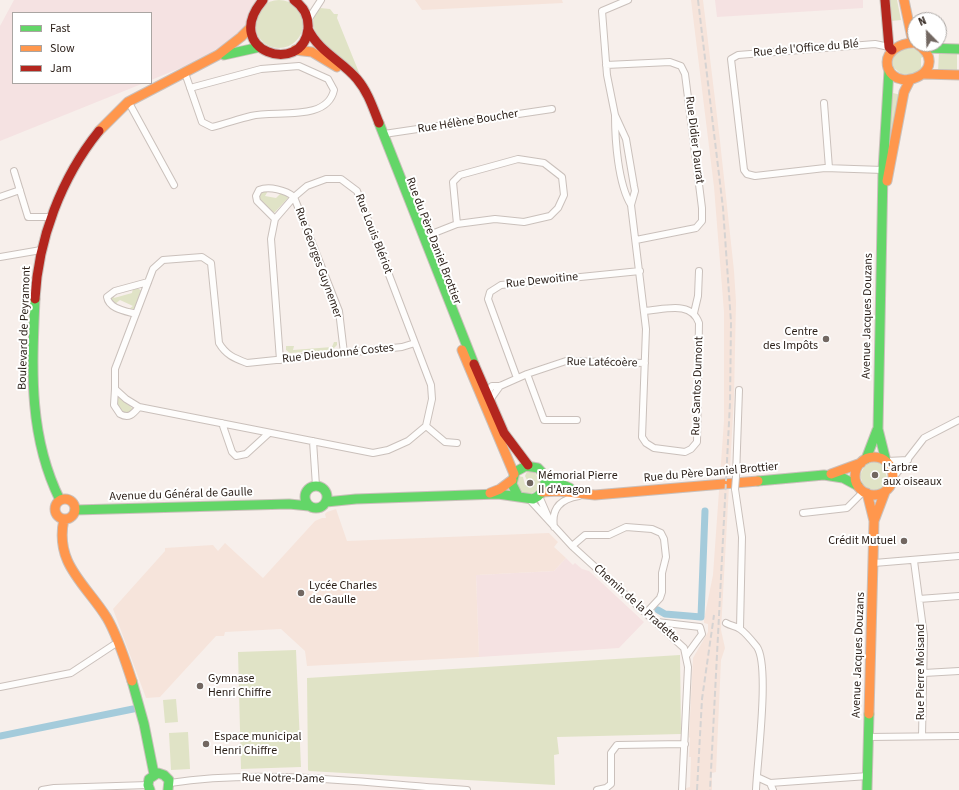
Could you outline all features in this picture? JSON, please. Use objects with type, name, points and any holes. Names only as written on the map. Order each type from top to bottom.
[{"type":"main road","points":[[260,47],[252,38],[250,28],[253,11],[263,0]]},
{"type":"main road","name":"Rue du Père Daniel Brottier","points":[[294,0],[303,7],[310,34],[320,46],[358,80],[370,98],[467,348],[510,446],[528,465]]},
{"type":"main road","points":[[885,0],[890,48],[888,58],[889,70],[899,78],[910,80],[924,74],[959,75]]},
{"type":"main road","points":[[904,0],[908,12]]},
{"type":"main road","points":[[295,50],[302,44],[308,24]]},
{"type":"main road","name":"Boulevard de Peyramont","points":[[60,500],[46,469],[36,424],[34,390],[36,273],[41,250],[53,217],[72,172],[100,130],[128,101],[209,60],[237,42],[250,28]]},
{"type":"main road","points":[[890,48],[902,43],[907,43]]},
{"type":"main road","name":"Boulevard de Peyramont","points":[[209,60],[236,50],[260,47]]},
{"type":"main road","name":"Rue du Père Daniel Brottier","points":[[260,47],[271,54],[283,54],[302,49],[315,52],[336,66],[354,84],[365,102],[487,394],[513,477]]},
{"type":"main road","points":[[947,48],[959,49]]},
{"type":"main road","points":[[924,52],[929,58],[928,67],[924,74]]},
{"type":"main road","name":"Avenue Jacques Douzans","points":[[887,461],[878,428],[883,170],[889,70]]},
{"type":"main road","name":"Avenue Jacques Douzans","points":[[882,204],[904,92],[910,80]]},
{"type":"main road","name":"Avenue Jacques Douzans","points":[[863,461],[878,428]]},
{"type":"main road","points":[[874,457],[887,461],[892,469],[894,478],[891,486],[885,492],[878,495],[863,490],[855,474],[863,461],[874,457]]},
{"type":"main road","name":"Rue du Père Daniel Brottier","points":[[541,494],[558,491],[586,495],[601,494],[824,475],[844,470],[863,461]]},
{"type":"main road","points":[[305,494],[306,502],[309,506],[320,508],[326,502],[348,499],[474,495],[518,496],[529,499],[541,494],[545,487],[544,477],[538,468],[528,465],[520,468],[513,477],[494,492],[474,495]]},
{"type":"main road","name":"Rue du Père Daniel Brottier","points":[[824,475],[843,478],[863,490]]},
{"type":"main road","points":[[513,477],[512,488],[518,496]]},
{"type":"main road","name":"Rue du Père Daniel Brottier","points":[[544,477],[570,488],[601,494]]},
{"type":"main road","points":[[289,504],[305,494],[308,489],[316,486],[320,486],[326,492],[348,499]]},
{"type":"main road","name":"Avenue Jacques Douzans","points":[[863,490],[874,521],[874,563],[869,665],[867,790]]},
{"type":"main road","points":[[326,492],[326,502]]},
{"type":"main road","name":"Avenue Jacques Douzans","points":[[874,521],[885,492]]},
{"type":"main road","points":[[60,500],[69,500],[74,504],[75,510],[72,516],[64,519],[58,516],[55,511],[56,505],[60,500]]},
{"type":"main road","name":"Avenue du Général de Gaulle","points":[[75,510],[289,504],[309,506]]},
{"type":"main road","points":[[64,519],[60,530],[60,542],[70,567],[107,618],[118,642],[141,706],[154,774]]},
{"type":"main road","points":[[149,788],[149,779],[154,774],[164,774],[169,786]]},
{"type":"street","points":[[308,24],[321,0]]},
{"type":"street","name":"Rue Latécoère","points":[[487,394],[526,374],[566,361],[645,363],[646,329],[640,271],[631,205],[624,192],[615,140],[615,115],[606,65],[602,11],[628,0]]},
{"type":"street","name":"Rue de l'Office du Blé","points":[[829,168],[755,176],[748,174],[744,170],[731,58],[738,55],[875,44],[890,48]]},
{"type":"street","name":"Rue Didier Daurat","points":[[606,65],[670,62],[681,66],[685,74],[702,208],[702,221],[696,228],[636,240]]},
{"type":"street","points":[[185,73],[190,88],[202,122],[212,127],[252,116],[312,111],[327,104],[332,98],[334,90],[328,79],[299,66],[261,69],[190,88]]},
{"type":"street","points":[[128,101],[174,185]]},
{"type":"street","points":[[824,103],[829,168],[883,170]]},
{"type":"street","name":"Rue Hélène Boucher","points":[[384,134],[552,109]]},
{"type":"street","name":"Rue Latécoère","points":[[615,115],[626,139],[635,191],[631,205]]},
{"type":"street","points":[[424,237],[457,224],[495,219],[524,222],[550,216],[558,208],[564,195],[562,177],[544,163],[518,160],[460,175],[453,182],[457,224]]},
{"type":"street","points":[[14,172],[28,217],[53,217]]},
{"type":"street","name":"Rue Louis Blériot","points":[[280,360],[271,239],[275,219],[294,197],[307,186],[326,179],[341,179],[357,191],[415,343]]},
{"type":"street","points":[[275,219],[258,201],[257,192],[262,189],[269,188],[289,193],[294,197]]},
{"type":"street","points":[[0,197],[20,190]]},
{"type":"street","name":"Rue Georges Guynemer","points":[[294,197],[339,311],[344,353]]},
{"type":"street","points":[[0,257],[41,250]]},
{"type":"street","name":"Rue Dieudonné Costes","points":[[139,407],[133,415],[129,416],[120,414],[114,405],[116,389],[115,369],[153,269],[163,260],[202,257],[211,264],[219,343],[224,352],[230,357],[247,363],[402,347],[415,343]]},
{"type":"street","name":"Rue Dewoitine","points":[[517,378],[488,299],[490,292],[500,285],[640,271]]},
{"type":"street","name":"Rue Santos Dumont","points":[[645,363],[642,437],[646,443],[654,448],[685,452],[691,449],[697,442],[700,328],[694,312],[698,296],[699,271]]},
{"type":"street","points":[[136,314],[113,306],[109,302],[108,297],[115,291],[148,282]]},
{"type":"street","points":[[644,310],[683,308],[694,312]]},
{"type":"street","points":[[116,389],[126,399],[139,407],[373,453],[388,450],[408,441],[426,426],[432,399],[431,385],[415,343]]},
{"type":"street","points":[[526,374],[544,420],[578,420]]},
{"type":"street","name":"Rue Latécoère","points":[[487,394],[500,386]]},
{"type":"street","points":[[739,390],[735,489],[742,537],[740,628],[758,649],[762,666],[761,726],[756,790]]},
{"type":"street","points":[[894,478],[927,436],[959,420]]},
{"type":"street","points":[[222,423],[232,452],[236,456],[246,454],[269,433]]},
{"type":"street","points":[[426,426],[444,442],[457,443]]},
{"type":"street","points":[[313,441],[316,486]]},
{"type":"street","points":[[887,461],[908,460]]},
{"type":"street","points":[[803,512],[847,508],[863,490]]},
{"type":"street","name":"Chemin de la Pradette","points":[[541,494],[544,509],[554,527]]},
{"type":"street","points":[[554,527],[554,513],[558,504],[570,497],[586,495]]},
{"type":"street","name":"Chemin de la Pradette","points":[[529,499],[572,546],[682,645],[688,667],[682,790]]},
{"type":"street","points":[[572,546],[585,535],[609,535],[622,528],[652,529],[661,533],[664,539],[666,557],[662,573],[662,592],[660,598],[646,612]]},
{"type":"street","points":[[874,563],[959,556]]},
{"type":"street","name":"Rue Pierre Moisand","points":[[914,560],[924,636],[922,736]]},
{"type":"street","points":[[918,599],[959,596]]},
{"type":"street","points":[[656,622],[700,627],[702,634],[686,656]]},
{"type":"street","points":[[726,623],[732,627],[740,628]]},
{"type":"street","points":[[0,687],[71,673],[118,642]]},
{"type":"street","points":[[924,673],[959,671]]},
{"type":"street","points":[[868,737],[959,736]]},
{"type":"street","points":[[596,790],[606,788],[611,784],[612,753],[617,745],[685,744]]},
{"type":"street","points":[[757,777],[770,783],[868,776]]},
{"type":"street","name":"Rue Notre-Dame","points":[[169,786],[218,779],[307,778],[468,790]]},
{"type":"street","points":[[770,783],[773,790]]},
{"type":"street","points":[[42,790],[149,788]]},
{"type":"shaded area","points":[[14,0],[256,0],[242,36],[183,67],[152,80],[152,12],[12,12],[12,84],[142,84],[0,141],[0,26]]},
{"type":"shaded area","points":[[415,0],[562,0],[563,3],[422,10]]},
{"type":"shaded area","points":[[691,0],[703,0],[720,141],[736,302],[734,397],[721,630],[725,648],[721,660],[716,772],[712,773],[712,790],[686,790],[686,788],[690,787],[691,757],[689,757],[689,737],[693,658],[708,632],[708,624],[704,623],[704,619],[713,575],[724,421],[724,312],[714,187]]},
{"type":"shaded area","points":[[715,0],[863,0],[863,8],[717,17]]},
{"type":"shaded area","name":"Lycée Charles de Gaulle","points":[[336,509],[347,541],[549,533],[558,542],[554,547],[566,558],[554,571],[476,575],[479,657],[307,666],[305,651],[281,629],[225,632],[224,636],[216,636],[160,697],[146,698],[113,609],[165,551],[165,548],[213,545],[218,551],[225,543],[263,578],[315,521],[326,518],[325,514],[327,512]]},
{"type":"shaded area","points":[[566,558],[573,565],[575,563],[582,569],[589,571],[644,622],[619,648],[479,657],[476,575],[554,571]]},
{"type":"green space","points":[[274,0],[284,0],[293,4],[299,10],[302,15],[302,33],[293,44],[284,48],[274,48],[265,44],[259,38],[255,29],[255,19],[259,10],[265,4]]},
{"type":"green space","points":[[890,0],[897,0],[901,20],[891,21]]},
{"type":"green space","points":[[320,8],[330,9],[334,14],[338,14],[337,18],[362,80],[335,57],[318,38],[314,27],[314,17]]},
{"type":"green space","points":[[907,48],[907,52],[919,52],[924,56],[921,58],[921,66],[923,68],[912,75],[901,74],[892,66],[893,59],[900,50]]},
{"type":"green space","points":[[957,51],[957,72],[938,72],[939,52]]},
{"type":"green space","points":[[889,92],[901,95],[888,165]]},
{"type":"green space","points":[[261,191],[268,191],[265,196],[276,198],[281,193],[287,195],[288,198],[273,213],[259,198]]},
{"type":"green space","points":[[136,287],[142,291],[134,310],[129,309],[133,306],[120,300],[115,304],[111,300],[110,297],[115,294],[114,298],[132,293],[133,288]]},
{"type":"green space","points":[[334,342],[337,342],[337,345],[332,350],[290,353],[286,350],[286,346],[294,346],[293,350],[332,347]]},
{"type":"green space","points":[[118,398],[121,398],[133,409],[130,414],[122,413],[116,403]]},
{"type":"green space","points":[[875,461],[886,467],[884,469],[888,480],[883,487],[877,490],[866,488],[863,485],[860,475],[865,465]]},
{"type":"green space","points":[[527,471],[535,473],[540,482],[536,491],[527,495],[519,490],[516,483],[518,476],[523,477],[525,485],[530,486],[531,481],[527,480],[525,476]]},
{"type":"green space","points":[[296,650],[301,767],[241,769],[238,652]]},
{"type":"green space","points":[[680,655],[681,734],[557,737],[559,754],[554,755],[555,785],[308,770],[307,678]]},
{"type":"green space","points":[[176,699],[178,722],[165,723],[163,700]]},
{"type":"green space","points":[[188,732],[190,769],[171,770],[169,733]]},
{"type":"waterway","points":[[658,610],[665,614],[701,617],[705,511]]},
{"type":"waterway","points":[[0,736],[133,709]]},
{"type":"railway","points":[[698,0],[723,208],[731,322],[730,403],[710,790]]},
{"type":"railway","points":[[697,790],[702,699],[714,615]]},
{"type":"traffic: fast","points":[[224,55],[260,47]]},
{"type":"traffic: fast","points":[[947,49],[959,49]]},
{"type":"traffic: fast","points":[[886,461],[878,429],[883,170],[889,70]]},
{"type":"traffic: fast","points":[[379,123],[474,364]]},
{"type":"traffic: fast","points":[[35,299],[33,376],[37,426],[42,451],[60,500]]},
{"type":"traffic: fast","points":[[866,459],[877,430]]},
{"type":"traffic: fast","points":[[326,502],[356,499],[498,494],[533,499],[541,493],[545,485],[544,476],[538,468],[526,466],[515,472],[512,484],[518,496]]},
{"type":"traffic: fast","points":[[758,481],[824,475],[843,478],[858,486]]},
{"type":"traffic: fast","points":[[544,477],[570,488]]},
{"type":"traffic: fast","points":[[316,486],[324,489],[327,497],[324,505],[316,508],[308,505],[305,497],[308,489],[316,486]]},
{"type":"traffic: fast","points":[[75,510],[289,504],[309,506]]},
{"type":"traffic: fast","points":[[132,681],[144,724],[154,774]]},
{"type":"traffic: fast","points":[[867,790],[869,714]]},
{"type":"traffic: fast","points":[[150,790],[148,785],[149,779],[158,773],[164,775],[169,780],[168,790]]},
{"type":"traffic: slow","points":[[904,0],[907,14]]},
{"type":"traffic: slow","points":[[99,131],[128,102],[218,55],[250,28]]},
{"type":"traffic: slow","points":[[907,44],[899,46],[891,52],[888,57],[888,68],[894,76],[902,79],[912,79],[920,76],[927,70],[929,62],[926,52]]},
{"type":"traffic: slow","points":[[295,50],[312,52],[337,67]]},
{"type":"traffic: slow","points":[[924,74],[959,75]]},
{"type":"traffic: slow","points":[[887,181],[904,92],[910,80]]},
{"type":"traffic: slow","points":[[462,350],[514,474]]},
{"type":"traffic: slow","points":[[870,457],[878,457],[885,460],[890,465],[893,476],[890,487],[885,492],[878,495],[870,495],[863,492],[858,487],[855,480],[855,472],[858,465],[863,460],[870,457]]},
{"type":"traffic: slow","points":[[831,474],[861,463]]},
{"type":"traffic: slow","points":[[490,493],[500,489],[512,480]]},
{"type":"traffic: slow","points":[[542,492],[558,491],[595,495],[758,481]]},
{"type":"traffic: slow","points":[[874,521],[885,492]]},
{"type":"traffic: slow","points":[[867,493],[874,521],[869,714]]},
{"type":"traffic: slow","points":[[65,499],[72,502],[75,509],[72,516],[65,519],[58,516],[55,509],[58,502],[65,499]]},
{"type":"traffic: slow","points":[[64,519],[62,535],[68,561],[74,573],[99,606],[111,625],[132,681]]},
{"type":"traffic: jam","points":[[263,0],[252,18],[251,33],[257,44],[268,52],[280,54],[293,52],[303,44],[308,29],[308,20],[305,12],[294,0]]},
{"type":"traffic: jam","points":[[885,0],[889,47],[892,50]]},
{"type":"traffic: jam","points":[[308,29],[318,44],[351,73],[361,84],[370,100],[379,123]]},
{"type":"traffic: jam","points":[[35,299],[41,254],[54,210],[73,169],[85,149],[99,131]]},
{"type":"traffic: jam","points":[[474,364],[504,433],[528,465]]},
{"type":"place","name":"Centre des Impôts","points":[[826,339]]},
{"type":"place","name":"L'arbre aux oiseaux","points":[[875,475]]},
{"type":"place","name":"Mémorial Pierre II d'Aragon","points":[[530,483]]},
{"type":"place","name":"Crédit Mutuel","points":[[904,541]]},
{"type":"place","name":"Lycée Charles de Gaulle","points":[[301,593]]},
{"type":"place","name":"Gymnase Henri Chiffre","points":[[200,686]]},
{"type":"place","name":"Espace municipal Henri Chiffre","points":[[206,744]]}]
